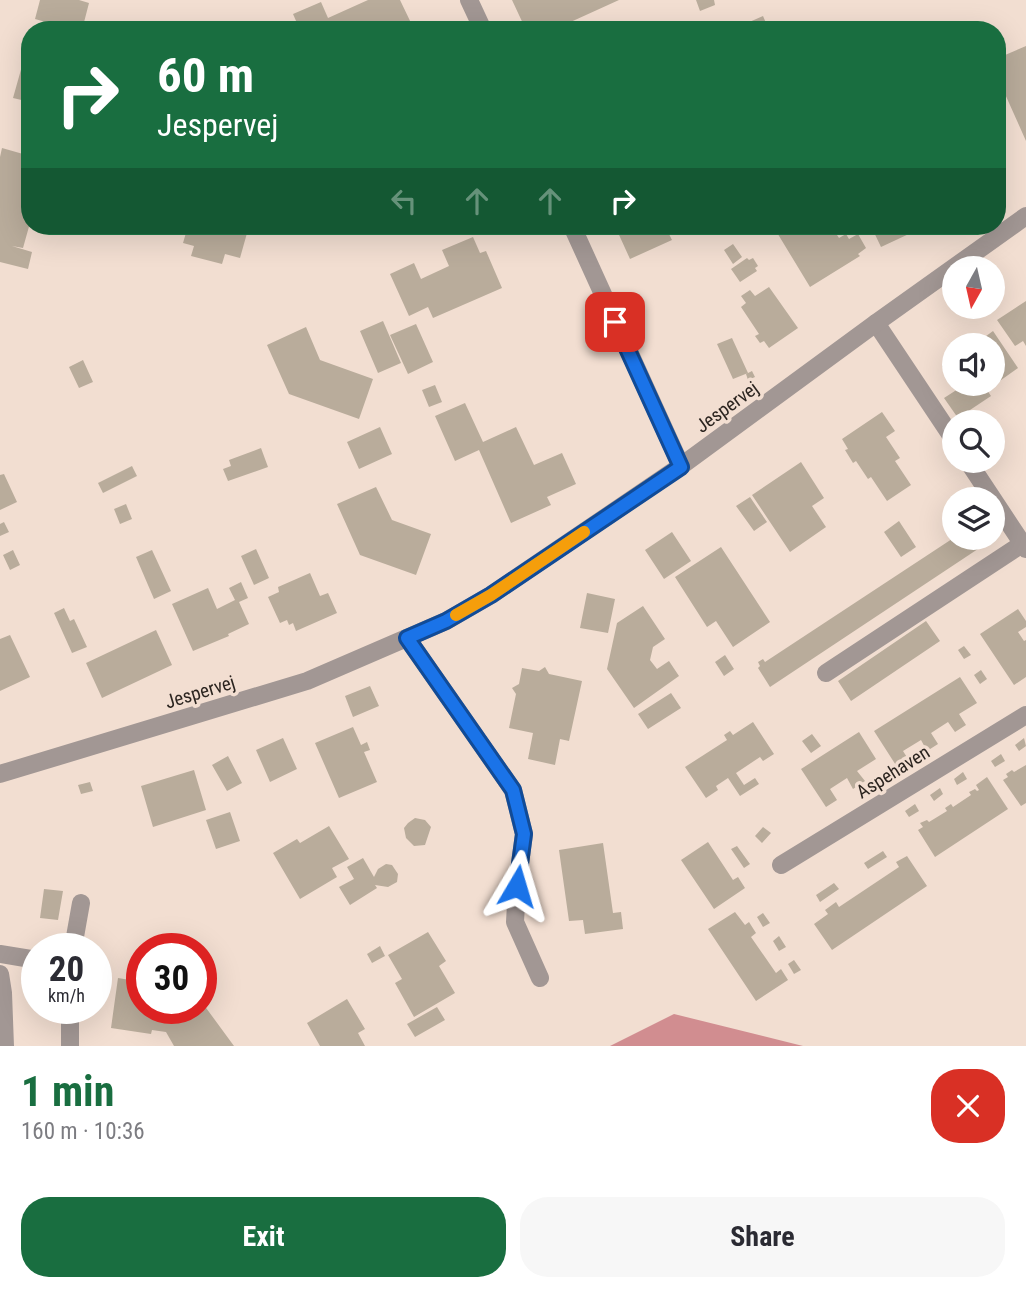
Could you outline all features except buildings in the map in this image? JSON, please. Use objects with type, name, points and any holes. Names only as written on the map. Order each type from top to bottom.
[{"type":"street","points":[[469,0],[479,21]]},
{"type":"street","name":"Jespervej","points":[[1006,230],[1026,216]]},
{"type":"street","points":[[576,235],[681,467]]},
{"type":"street","name":"Jespervej","points":[[0,774],[307,681],[446,621],[491,595],[681,467],[999,235]]},
{"type":"street","points":[[876,323],[942,422]]},
{"type":"street","points":[[826,673],[1024,547],[976,473]]},
{"type":"street","points":[[407,638],[513,790],[524,834],[515,922],[540,978]]},
{"type":"street","name":"Aspehaven","points":[[781,865],[1026,715]]},
{"type":"street","points":[[76,933],[81,904]]},
{"type":"street","points":[[0,954],[21,957]]},
{"type":"street","points":[[0,974],[5,1046]]},
{"type":"street","points":[[69,1046],[70,1024]]},
{"type":"shaded area","points":[[674,1014],[803,1046],[610,1046]]},
{"type":"slow traffic","points":[[456,615],[491,595],[584,532]]},
{"type":"route","points":[[517,886],[524,834],[513,790],[407,638],[446,621],[491,595],[681,467],[615,322]]}]
